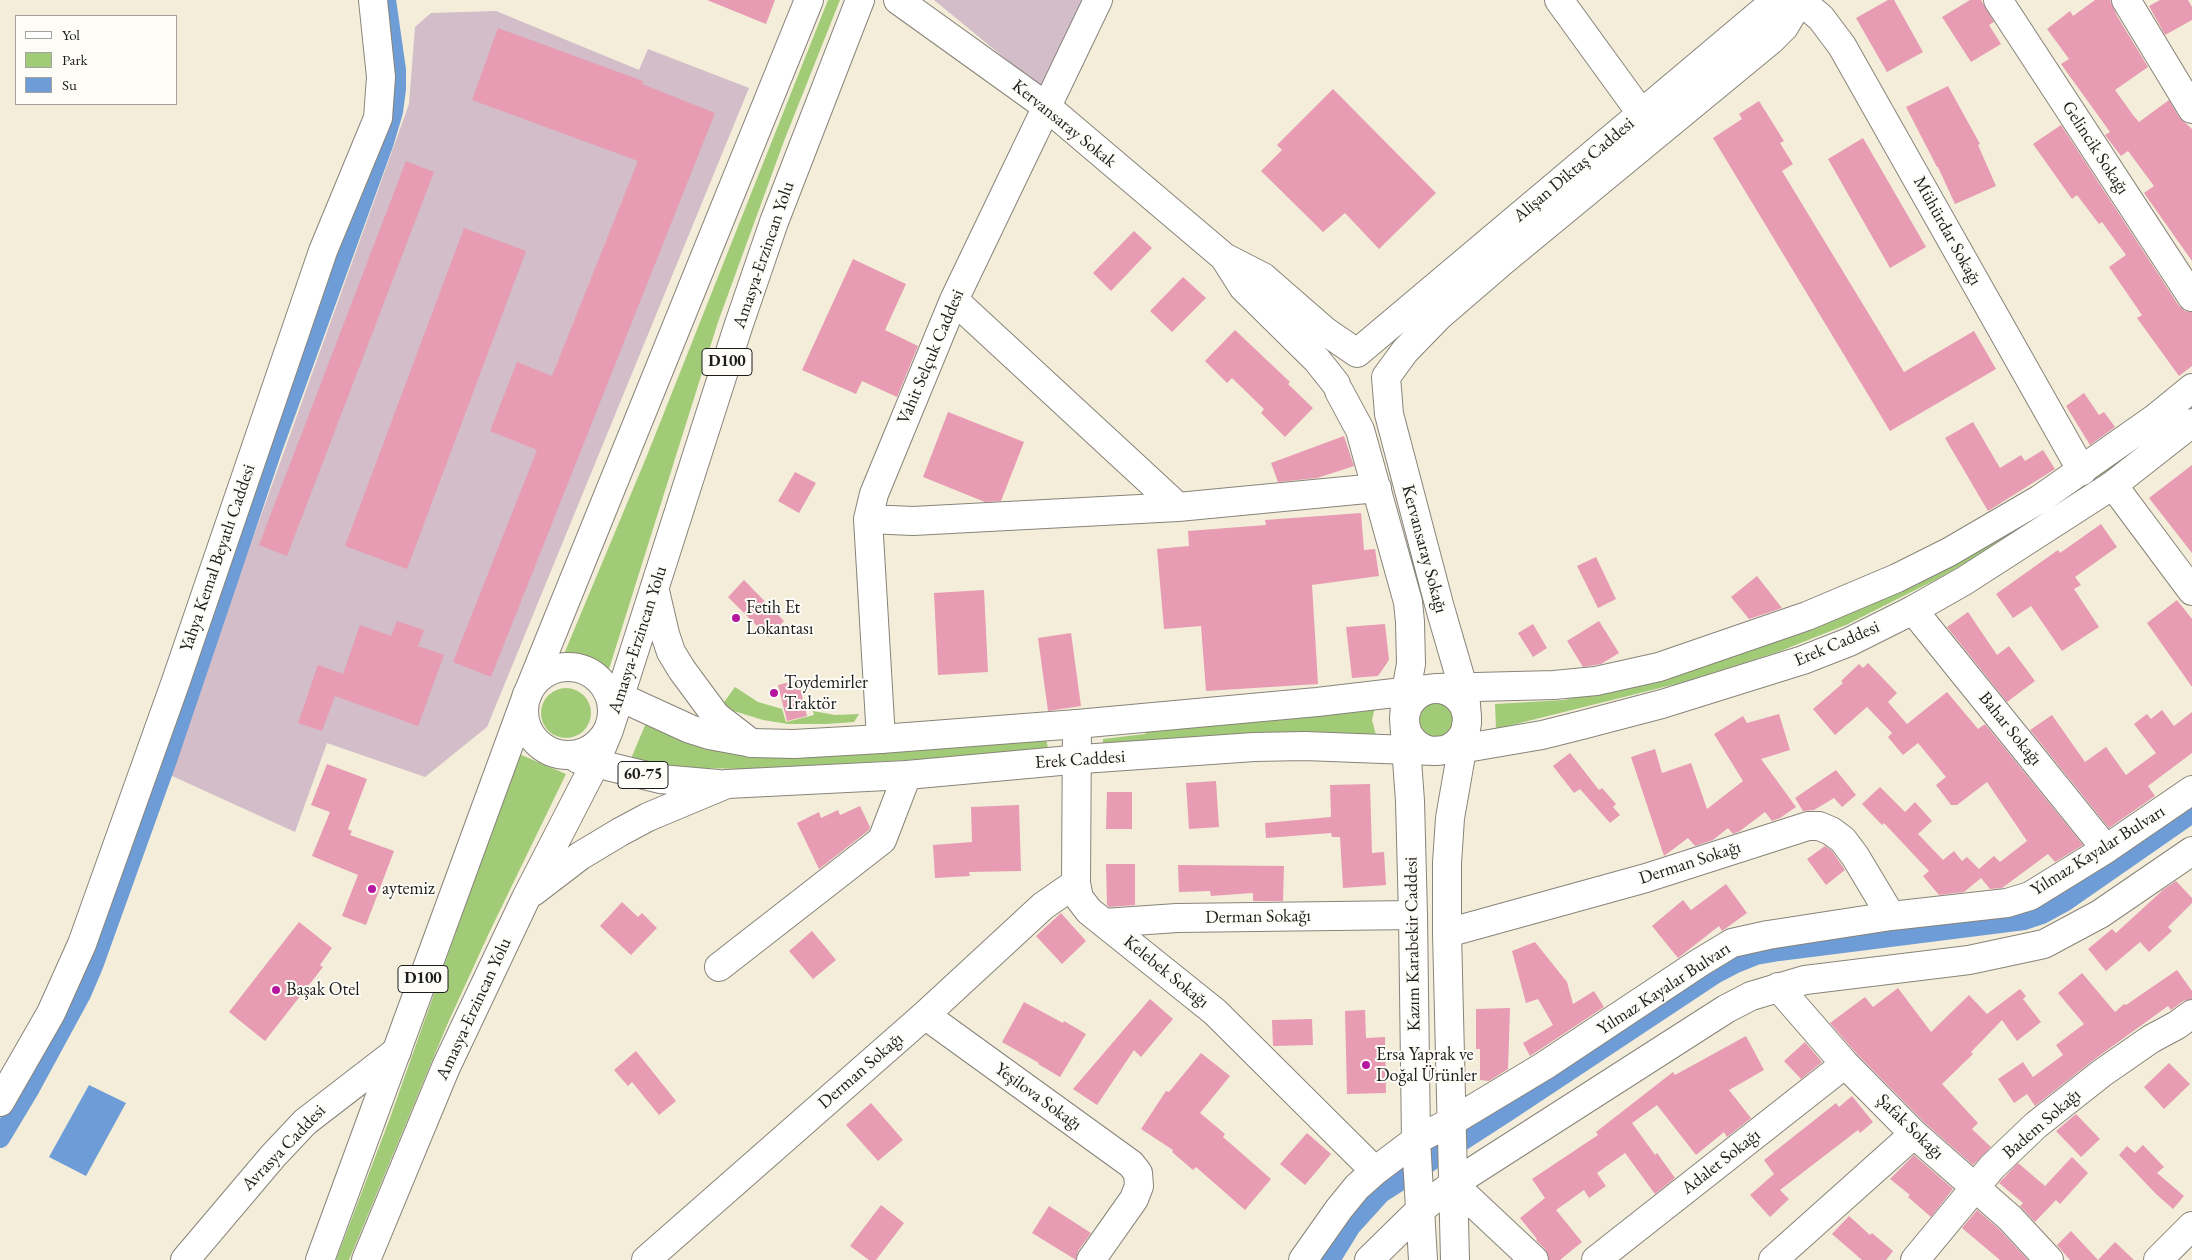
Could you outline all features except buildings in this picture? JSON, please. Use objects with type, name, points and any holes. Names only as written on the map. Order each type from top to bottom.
[{"type":"main road","name":"Yahya Kemal Beyatlı Caddesi","points":[[0,1102],[51,1013],[82,944],[176,681],[323,251],[378,118],[381,77],[373,0]]},
{"type":"main road","name":"D100","points":[[320,1260],[526,698],[809,0]]},
{"type":"main road","name":"Amasya-Erzincan Yolu","points":[[614,694],[655,591],[693,465],[768,240],[860,0]]},
{"type":"main road","name":"Kervansaray Sokak","points":[[898,0],[1048,107],[1224,257],[1263,277],[1325,331],[1356,353]]},
{"type":"main road","name":"Vahit Selçuk Caddesi","points":[[881,739],[868,519],[884,467],[954,300],[1098,0]]},
{"type":"main road","points":[[1559,0],[1641,113]]},
{"type":"main road","name":"Alişan Diktaş Caddesi","points":[[1356,353],[1762,12],[1776,4],[1799,0]]},
{"type":"main road","name":"Alişan Diktaş Caddesi","points":[[1386,376],[1405,351],[1446,311],[1503,261],[1771,40],[1784,27],[1799,0]]},
{"type":"main road","name":"Mühürdar Sokağı","points":[[1799,0],[1821,18],[1842,46],[2082,471]]},
{"type":"main road","name":"Gelincik Sokağı","points":[[1998,0],[2192,297]]},
{"type":"main road","points":[[2126,0],[2192,110]]},
{"type":"main road","name":"Kervansaray Sokak","points":[[1224,257],[1243,287],[1317,360],[1338,387]]},
{"type":"main road","points":[[954,300],[1178,507]]},
{"type":"main road","points":[[1356,353],[1365,353],[1380,361],[1386,376],[1381,392],[1368,402],[1352,401],[1338,387],[1335,375],[1342,361],[1356,353]]},
{"type":"main road","name":"Kervansaray Sokağı","points":[[1386,376],[1388,404],[1394,433],[1440,608],[1464,687],[1467,721]]},
{"type":"main road","name":"Kervansaray Sokağı","points":[[1338,387],[1360,430],[1408,602],[1412,642],[1404,719]]},
{"type":"main road","name":"Erek Caddesi","points":[[614,694],[690,729],[709,735],[751,743],[794,744],[1077,724],[1317,702],[1437,688],[1554,685],[1596,681],[1659,667],[1737,642],[1807,616],[1897,578],[1990,529],[2082,471],[2192,388]]},
{"type":"main road","name":"Erek Caddesi","points":[[727,784],[907,775],[1077,759],[1305,746],[1434,751],[1542,735],[1662,704],[1803,660],[1849,642],[1913,610],[1964,581],[2113,486],[2192,423]]},
{"type":"main road","points":[[2113,486],[2192,591]]},
{"type":"main road","points":[[868,519],[913,521],[1178,507],[1377,488]]},
{"type":"main road","points":[[655,591],[665,634],[682,670],[716,716],[751,743]]},
{"type":"main road","name":"Bahar Sokağı","points":[[1913,610],[2106,849]]},
{"type":"main road","name":"D100","points":[[560,755],[546,750],[535,740],[527,727],[524,713],[526,698],[533,685],[544,675],[557,669],[572,667],[586,671],[599,680],[614,694],[609,730]]},
{"type":"main road","points":[[1437,688],[1446,690],[1462,702],[1466,711],[1467,721]]},
{"type":"main road","name":"Erek Caddesi","points":[[1404,719],[1411,701],[1418,694],[1437,688]]},
{"type":"main road","points":[[1404,719],[1410,737],[1424,749],[1434,751]]},
{"type":"main road","name":"Kazım Karabekir Caddesi","points":[[1404,719],[1410,801],[1416,1140],[1423,1260]]},
{"type":"main road","name":"Erek Caddesi","points":[[1434,751],[1453,746],[1460,740],[1465,731],[1467,721]]},
{"type":"main road","name":"Kazım Karabekir Caddesi","points":[[1455,1260],[1447,933],[1448,838],[1467,721]]},
{"type":"main road","name":"Kelebek Sokağı","points":[[1077,724],[1076,884],[1079,898],[1089,911],[1214,1012],[1375,1171]]},
{"type":"main road","name":"Amasya-Erzincan Yolu","points":[[366,1260],[446,1067],[526,898],[595,764],[609,730]]},
{"type":"main road","points":[[560,755],[574,755],[588,751],[599,743],[609,730]]},
{"type":"main road","name":"60-75","points":[[560,755],[678,782],[727,784]]},
{"type":"main road","points":[[719,967],[882,840],[907,775]]},
{"type":"main road","points":[[526,898],[580,856],[627,828],[648,817],[727,784]]},
{"type":"main road","name":"Yılmaz Kayalar Bulvarı","points":[[1303,1260],[1338,1209],[1357,1187],[1416,1140],[1451,1122],[1544,1066],[1732,943],[1768,935],[1891,916],[2007,903],[2036,892],[2106,849],[2192,790]]},
{"type":"main road","name":"Derman Sokağı","points":[[1447,933],[1646,878],[1808,826],[1819,826],[1831,831],[1843,840],[1856,856],[1891,916]]},
{"type":"main road","points":[[1369,1260],[1420,1210],[1453,1184],[1726,1009],[1751,996],[1805,980],[1969,960],[2044,944],[2100,914],[2192,851]]},
{"type":"main road","name":"Derman Sokağı","points":[[646,1260],[925,1015],[1044,906],[1076,884]]},
{"type":"main road","name":"Derman Sokağı","points":[[1104,923],[1177,918],[1413,915]]},
{"type":"main road","name":"Şafak Sokağı","points":[[1778,987],[1846,1064],[1914,1134],[2010,1218],[2049,1260]]},
{"type":"main road","name":"Badem Sokağı","points":[[1915,1260],[1975,1187],[2014,1145],[2062,1104],[2151,1039],[2177,1025],[2192,1014]]},
{"type":"main road","name":"Yeşilova Sokağı","points":[[925,1015],[1131,1164],[1138,1173],[1139,1186],[1125,1214],[1091,1260]]},
{"type":"main road","name":"Avrasya Caddesi","points":[[186,1260],[261,1169],[305,1122],[397,1051]]},
{"type":"main road","name":"Adalet Sokağı","points":[[1596,1260],[1846,1064]]},
{"type":"main road","points":[[1773,1260],[1914,1134]]},
{"type":"main road","points":[[1453,1184],[1534,1260]]},
{"type":"main road","points":[[2158,1260],[2192,1226]]},
{"type":"shaded area","points":[[934,0],[1083,0],[1041,88]]},
{"type":"shaded area","points":[[496,11],[639,70],[648,49],[749,88],[487,727],[425,777],[327,743],[295,832],[170,775],[409,104],[415,27],[431,13]]},
{"type":"green space","points":[[828,0],[840,0],[784,141],[718,322],[609,669],[589,658],[564,654],[646,458]]},
{"type":"green space","points":[[2192,403],[2192,409],[2086,487],[1991,548],[1939,578],[1846,625],[1778,652],[1684,682],[1496,729],[1495,704],[1564,700],[1679,674],[1812,629],[1867,605]]},
{"type":"green space","points":[[735,687],[758,702],[782,709],[786,722],[814,715],[813,711],[835,715],[859,714],[854,722],[826,724],[788,724],[763,720],[734,711],[722,705]]},
{"type":"green space","points":[[571,688],[584,695],[590,703],[590,723],[584,731],[576,737],[561,738],[548,731],[542,723],[541,708],[548,695],[556,689]]},
{"type":"green space","points":[[1435,699],[1449,705],[1455,719],[1449,733],[1435,739],[1421,733],[1415,719],[1421,705]]},
{"type":"green space","points":[[1375,707],[1372,720],[1376,735],[1291,732],[1103,743],[1103,739],[1145,734],[1150,729],[1274,720]]},
{"type":"green space","points":[[646,723],[663,731],[1046,738],[1048,748],[963,757],[742,769],[661,767],[630,761]]},
{"type":"green space","points":[[519,754],[566,774],[447,1025],[349,1260],[336,1260],[390,1118]]},
{"type":"water","points":[[89,1085],[126,1103],[86,1176],[49,1157]]},
{"type":"waterway","points":[[0,1138],[30,1088],[81,994],[93,966],[167,760],[273,447],[384,142],[393,112],[396,89],[396,70],[386,0]]},
{"type":"waterway","points":[[1330,1260],[1351,1226],[1381,1193],[1715,974],[1736,963],[1756,955],[1779,951],[2024,920],[2042,914],[2064,902],[2192,813]]},
{"type":"place","name":"Fetih Et Lokantası","points":[[736,618]]},
{"type":"place","name":"Toydemirler Traktör","points":[[774,693]]},
{"type":"place","name":"aytemiz","points":[[372,889]]},
{"type":"place","name":"Başak Otel","points":[[276,990]]},
{"type":"place","name":"Ersa Yaprak ve Doğal Ürünler","points":[[1366,1065]]}]
